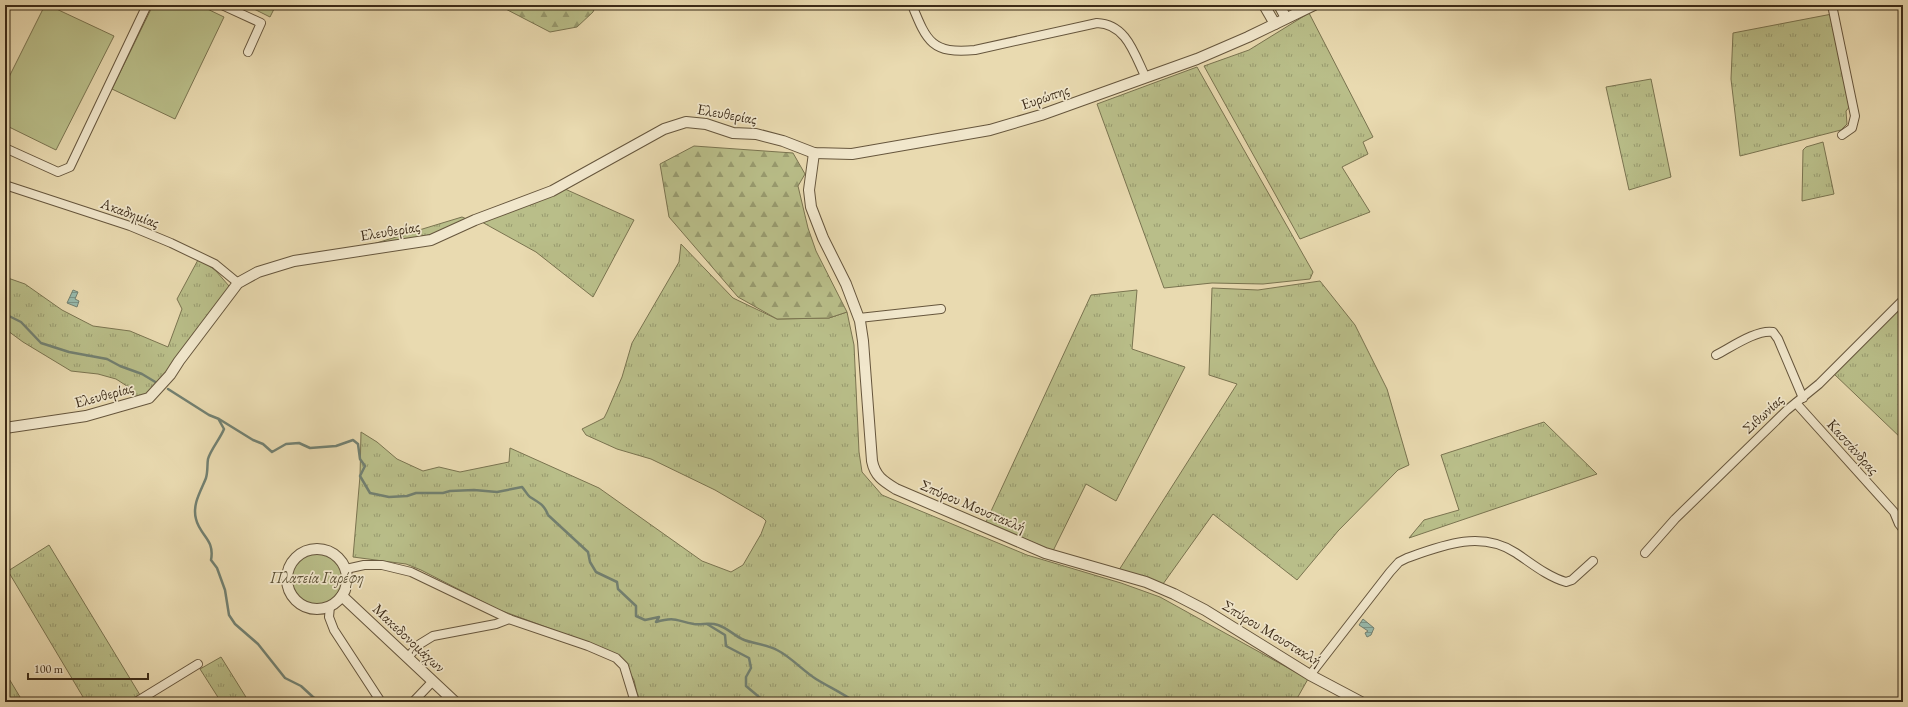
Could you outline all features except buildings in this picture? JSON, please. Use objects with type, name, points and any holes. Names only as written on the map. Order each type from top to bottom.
[{"type":"street","points":[[5,148],[58,172],[70,167],[147,5]]},
{"type":"street","points":[[222,5],[261,23],[248,52]]},
{"type":"street","points":[[912,5],[923,32],[930,41],[944,50],[956,52],[975,50],[1097,23],[1106,24],[1124,35],[1145,76]]},
{"type":"street","points":[[1264,5],[1274,24]]},
{"type":"street","points":[[1279,5],[1286,18]]},
{"type":"street","name":"Ευρώπης","points":[[814,153],[852,154],[990,130],[1041,115],[1145,76],[1197,59],[1314,5]]},
{"type":"street","points":[[1832,5],[1855,116],[1852,128],[1842,135]]},
{"type":"street","name":"Ελευθερίας","points":[[5,428],[86,416],[149,398],[170,375],[178,361],[238,283],[258,272],[294,262],[431,240],[475,220],[552,191],[664,129],[677,124],[686,122],[706,124],[732,133],[756,134],[783,141],[814,153]]},
{"type":"street","name":"Σπύρου Μουστακλή","points":[[814,153],[809,190],[811,207],[848,289],[859,318],[863,341],[872,461],[874,470],[879,478],[896,489],[1045,553],[1146,582],[1174,594],[1205,610],[1310,675],[1361,702]]},
{"type":"street","name":"Ακαδημίας","points":[[5,185],[130,226],[171,243],[215,264],[238,283]]},
{"type":"street","name":"Σιθωνίας","points":[[1645,553],[1675,520],[1903,300]]},
{"type":"street","points":[[859,318],[941,309]]},
{"type":"street","points":[[1716,355],[1756,334],[1766,331],[1773,332],[1778,339],[1803,398]]},
{"type":"street","name":"Κασσάνδρας","points":[[1796,403],[1894,512],[1903,529]]},
{"type":"street","points":[[1310,675],[1390,572],[1399,562],[1407,558],[1464,541],[1488,541],[1510,549],[1566,582],[1572,580],[1593,561]]},
{"type":"street","points":[[319,548],[334,553],[341,560],[346,569],[347,583],[342,596],[330,606],[323,609],[308,608],[296,600],[291,595],[287,581],[289,567],[293,560],[304,551],[319,548]]},
{"type":"street","points":[[346,569],[374,564],[403,569],[420,575],[509,618],[584,644],[616,658],[624,666],[635,702]]},
{"type":"street","name":"Μακεδονομάχων","points":[[342,596],[455,702]]},
{"type":"street","points":[[330,606],[329,617],[334,630],[381,702]]},
{"type":"street","points":[[408,657],[420,644],[433,636],[496,624],[509,618]]},
{"type":"street","points":[[136,702],[198,664]]},
{"type":"street","points":[[413,702],[433,681]]},
{"type":"green space","points":[[153,5],[199,5],[224,17],[175,119],[112,89]]},
{"type":"green space","points":[[246,5],[276,5],[270,17]]},
{"type":"green space","points":[[498,5],[596,5],[593,12],[577,27],[550,32]]},
{"type":"green space","points":[[50,6],[114,36],[56,150],[5,125],[5,85],[43,9]]},
{"type":"green space","points":[[1309,13],[1373,137],[1363,142],[1368,154],[1342,167],[1370,212],[1300,239],[1204,66],[1249,50]]},
{"type":"green space","points":[[1832,14],[1851,105],[1846,111],[1847,124],[1841,130],[1740,156],[1731,79],[1733,33]]},
{"type":"green space","points":[[1197,67],[1313,272],[1310,279],[1263,284],[1212,283],[1164,288],[1097,104]]},
{"type":"green space","points":[[1651,79],[1671,177],[1629,190],[1606,87]]},
{"type":"green space","points":[[1823,142],[1834,194],[1802,201],[1803,150],[1806,147]]},
{"type":"green space","points":[[694,146],[793,153],[805,174],[798,186],[808,228],[816,251],[847,312],[829,318],[777,319],[738,297],[669,217],[660,164]]},
{"type":"green space","points":[[565,189],[634,220],[593,297],[536,252],[480,221]]},
{"type":"green space","points":[[462,217],[469,220],[440,232],[411,240],[350,251]]},
{"type":"green space","points":[[681,244],[733,298],[777,319],[829,318],[847,312],[854,345],[859,452],[862,472],[882,495],[1027,555],[1121,583],[1160,597],[1308,679],[1295,702],[639,702],[634,680],[623,661],[592,644],[497,609],[421,570],[406,564],[353,557],[360,476],[361,432],[377,442],[397,459],[423,471],[439,467],[460,472],[509,462],[510,448],[599,488],[702,561],[731,572],[743,565],[761,534],[766,521],[763,518],[715,490],[651,459],[617,449],[586,435],[582,429],[604,418],[622,377],[632,343],[679,262]]},
{"type":"green space","points":[[199,258],[216,271],[229,286],[227,292],[183,348],[156,388],[135,401],[130,388],[116,379],[98,374],[71,371],[5,330],[5,277],[25,284],[62,310],[93,326],[130,331],[168,347],[182,309],[177,299]]},
{"type":"green space","points":[[1320,281],[1355,325],[1387,389],[1409,465],[1398,470],[1338,531],[1297,580],[1213,514],[1163,584],[1119,570],[1237,384],[1209,375],[1212,288],[1258,290]]},
{"type":"green space","points":[[1137,290],[1132,349],[1185,367],[1116,501],[1086,484],[1053,551],[986,522],[1091,295]]},
{"type":"green space","points":[[1895,311],[1903,313],[1903,440],[1833,373]]},
{"type":"green space","points":[[1544,422],[1597,474],[1409,538],[1424,520],[1459,510],[1441,455]]},
{"type":"green space","points":[[49,545],[140,695],[128,702],[86,702],[8,571]]},
{"type":"green space","name":"Πλατεία Γαρέφη","points":[[317,551],[327,553],[336,559],[342,568],[344,578],[342,588],[336,597],[327,603],[317,605],[307,603],[298,597],[292,588],[290,578],[292,568],[298,559],[307,553]]},
{"type":"green space","points":[[221,657],[249,702],[221,702],[200,669]]},
{"type":"green space","points":[[5,672],[23,702],[5,702]]},
{"type":"shaded area","points":[[73,290],[78,292],[75,299],[79,301],[77,307],[67,303]]},
{"type":"shaded area","points":[[1363,619],[1374,628],[1371,635],[1367,637],[1365,633],[1368,631],[1359,625]]},
{"type":"waterway","points":[[5,314],[21,322],[41,343],[69,352],[107,359],[120,366],[142,374],[157,383]]},
{"type":"waterway","points":[[168,389],[209,415],[219,419],[253,440],[263,444],[272,452],[286,444],[299,443],[310,448],[336,446],[353,440],[358,444],[360,459],[365,466],[360,476],[370,493],[389,497],[407,496],[416,493],[443,493],[450,491],[474,490],[497,492],[522,487],[529,496],[543,506],[548,515],[588,552],[590,562],[596,572],[617,582],[618,589],[636,606],[636,616],[645,620],[659,617],[656,622],[672,619],[694,624],[718,625],[742,639],[777,650],[816,679],[855,702]]},
{"type":"waterway","points":[[219,420],[224,429],[208,459],[207,475],[196,503],[195,513],[198,525],[211,547],[211,560],[217,568],[225,590],[229,615],[235,624],[258,644],[285,678],[301,686],[320,702]]},
{"type":"waterway","points":[[707,624],[725,635],[726,646],[749,658],[751,668],[746,677],[746,686],[765,702]]}]
